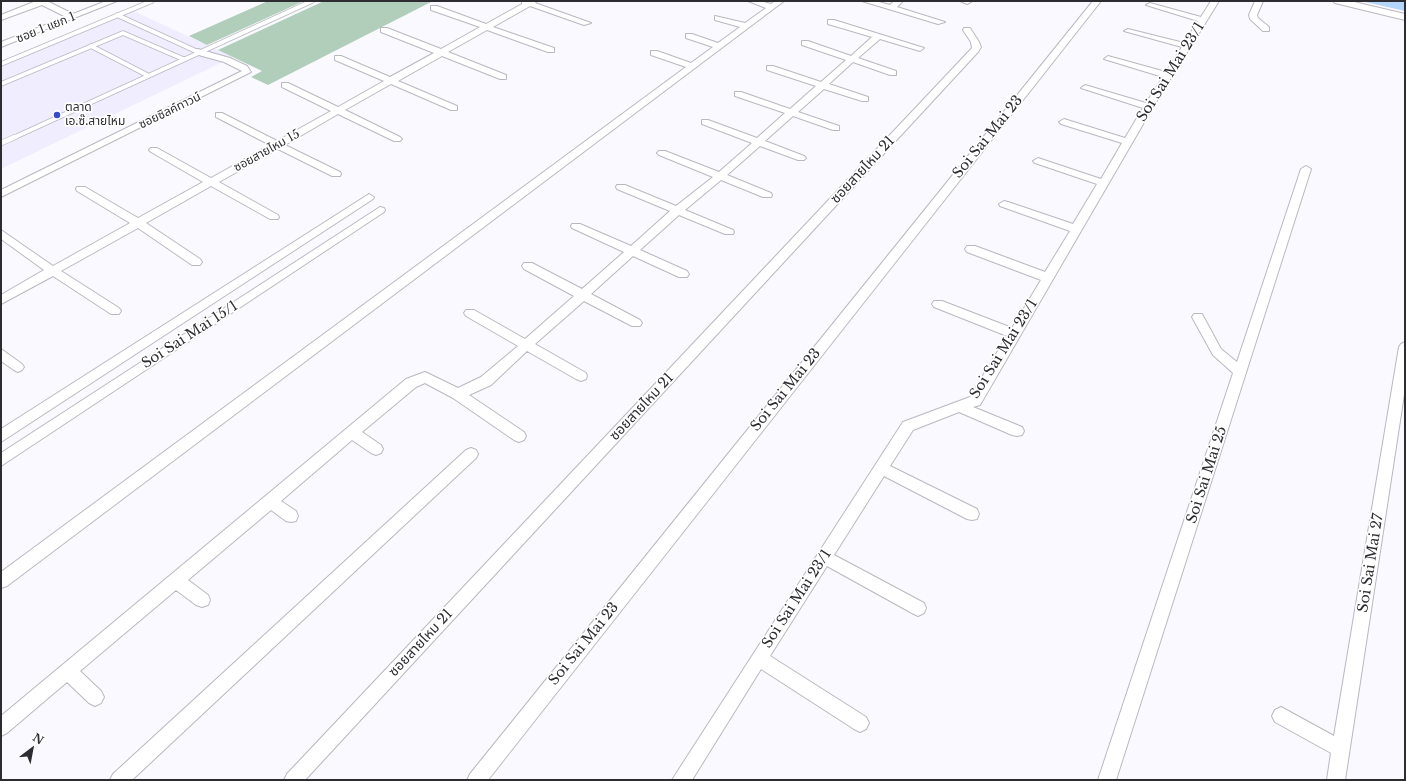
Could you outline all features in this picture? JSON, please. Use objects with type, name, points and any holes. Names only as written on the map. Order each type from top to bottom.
[{"type":"street","points":[[1,18],[43,1],[73,17]]},
{"type":"street","name":"ซอย 1 แยก 1","points":[[1,46],[113,1]]},
{"type":"street","points":[[752,1],[776,4]]},
{"type":"street","points":[[866,1],[893,5],[942,22]]},
{"type":"street","name":"Soi Sai Mai 23","points":[[476,780],[1097,1]]},
{"type":"street","name":"Soi Sai Mai 23/1","points":[[681,780],[908,426],[975,401],[1148,108],[1215,1]]},
{"type":"street","points":[[1259,1],[1253,16],[1254,19],[1266,29]]},
{"type":"street","points":[[1338,1],[1405,17]]},
{"type":"street","points":[[528,2],[587,23]]},
{"type":"street","name":"ซอยสายไหม 15","points":[[1,300],[487,27],[528,2]]},
{"type":"street","points":[[1,581],[776,4]]},
{"type":"street","points":[[1150,5],[1204,20]]},
{"type":"street","points":[[434,8],[552,50]]},
{"type":"street","points":[[718,18],[746,26]]},
{"type":"street","points":[[831,22],[920,48]]},
{"type":"street","points":[[384,30],[503,77]]},
{"type":"street","name":"ซอยสายไหม 21","points":[[293,780],[975,50],[977,47],[975,42],[967,30]]},
{"type":"street","points":[[1128,31],[1186,46]]},
{"type":"street","points":[[689,36],[719,46]]},
{"type":"street","points":[[458,394],[486,381],[678,210],[758,143],[878,36]]},
{"type":"street","points":[[805,43],[893,73]]},
{"type":"street","name":"ซอยซิลค์ทาวน์","points":[[1,194],[247,72],[244,68],[227,60],[198,52]]},
{"type":"street","points":[[654,53],[691,66]]},
{"type":"street","points":[[338,58],[393,80],[454,108]]},
{"type":"street","points":[[1108,59],[1169,76]]},
{"type":"street","points":[[770,68],[865,99]]},
{"type":"street","points":[[284,85],[397,139]]},
{"type":"street","points":[[1085,88],[1148,108]]},
{"type":"street","points":[[738,94],[836,128]]},
{"type":"street","points":[[219,115],[336,174]]},
{"type":"street","points":[[705,122],[801,158]]},
{"type":"street","points":[[1064,122],[1128,142]]},
{"type":"street","points":[[154,150],[274,217]]},
{"type":"street","points":[[662,153],[767,195]]},
{"type":"street","points":[[1038,161],[1103,183]]},
{"type":"street","name":"Soi Sai Mai 25","points":[[1108,780],[1306,169]]},
{"type":"street","points":[[621,187],[729,232]]},
{"type":"street","points":[[81,190],[138,223],[196,262]]},
{"type":"street","name":"Soi Sai Mai 15/1","points":[[1,436],[369,197]]},
{"type":"street","points":[[1004,204],[1076,229]]},
{"type":"street","name":"Soi Sai Mai 15/1","points":[[1,460],[380,210]]},
{"type":"street","points":[[576,226],[633,250],[683,274]]},
{"type":"street","points":[[1,234],[53,271],[114,311]]},
{"type":"street","points":[[971,249],[1048,278]]},
{"type":"street","points":[[528,266],[636,323]]},
{"type":"street","points":[[938,304],[1015,334]]},
{"type":"street","points":[[470,313],[581,376]]},
{"type":"street","points":[[1198,318],[1217,352],[1240,372]]},
{"type":"street","name":"Soi Sai Mai 27","points":[[1336,780],[1405,347]]},
{"type":"street","points":[[134,350],[151,361]]},
{"type":"street","points":[[1,354],[18,367]]},
{"type":"street","points":[[1,727],[411,383],[425,377],[458,394],[519,436]]},
{"type":"street","points":[[960,407],[1017,431]]},
{"type":"street","points":[[352,433],[376,448]]},
{"type":"street","points":[[119,780],[471,454]]},
{"type":"street","points":[[881,468],[972,514]]},
{"type":"street","points":[[270,501],[291,516]]},
{"type":"street","points":[[824,557],[918,608]]},
{"type":"street","points":[[176,580],[202,600]]},
{"type":"street","points":[[759,658],[860,723]]},
{"type":"street","points":[[68,671],[95,696]]},
{"type":"street","points":[[1280,716],[1341,748]]},
{"type":"lane","points":[[1,64],[152,1]]},
{"type":"lane","points":[[1,143],[312,1]]},
{"type":"lane","points":[[117,15],[198,52]]},
{"type":"lane","points":[[1,84],[122,33],[183,59]]},
{"type":"lane","points":[[91,46],[147,76]]},
{"type":"shaded area","name":"ตลาด เอ.ซ๊.สายไหม","points":[[129,9],[233,57],[1,169],[1,61]]},
{"type":"green space","points":[[268,1],[304,1],[207,45],[189,36]]},
{"type":"green space","points":[[324,1],[433,1],[268,85],[251,77],[262,71],[218,50]]},
{"type":"water","points":[[1361,1],[1405,1],[1405,11]]},
{"type":"place","name":"ตลาด เอ.ซ๊.สายไหม","points":[[57,115]]}]
